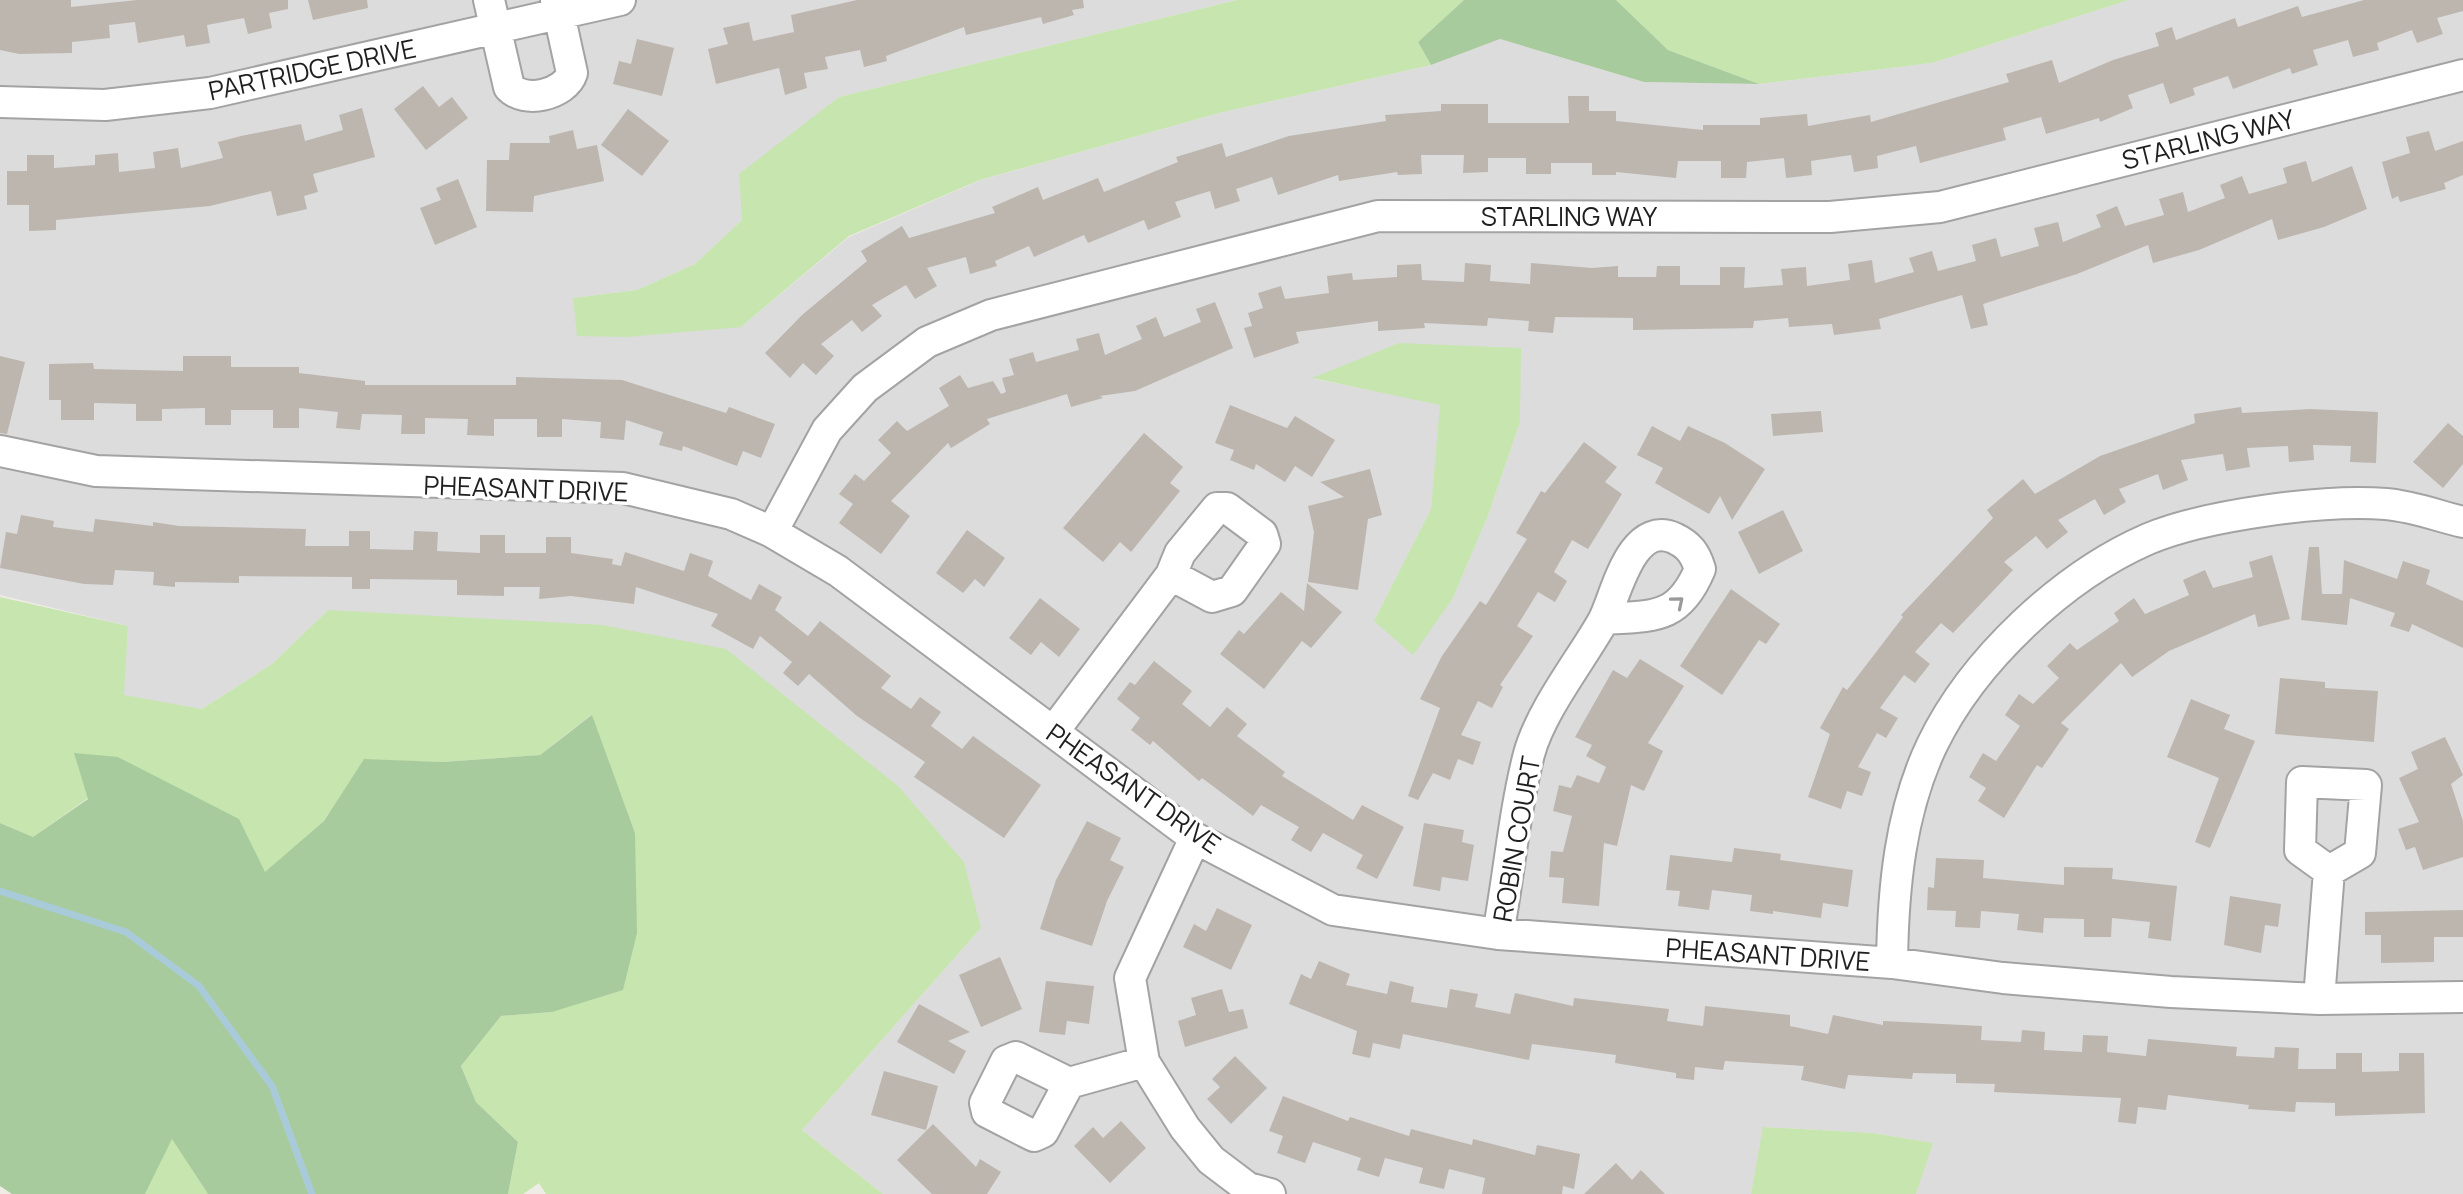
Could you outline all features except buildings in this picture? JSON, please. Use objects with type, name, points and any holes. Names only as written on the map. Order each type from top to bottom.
[{"type":"street","name":"PARTRIDGE DRIVE","points":[[0,102],[105,105],[175,98],[492,14],[620,0]]},
{"type":"street","points":[[492,14],[509,87],[514,93],[527,96],[559,89],[572,73],[558,7]]},
{"type":"street","name":"STARLING WAY","points":[[772,532],[827,430],[865,388],[904,356],[948,330],[1006,311],[1378,216],[1830,217],[1940,207],[2463,75]]},
{"type":"street","name":"PHEASANT DRIVE","points":[[0,451],[96,471],[623,488],[731,514],[772,532],[838,571],[1195,838],[1333,910],[1498,934],[1892,963],[2034,980],[2319,999],[2463,997]]},
{"type":"street","points":[[1892,963],[1893,895],[1905,825],[1932,744],[1973,681],[2010,638],[2057,594],[2095,567],[2150,538],[2301,505],[2388,504],[2463,522]]},
{"type":"street","points":[[1053,732],[1171,575]]},
{"type":"street","name":"ROBIN COURT","points":[[1498,934],[1530,752],[1572,667],[1605,619]]},
{"type":"street","points":[[1195,838],[1130,978],[1144,1062],[1185,1128],[1211,1160],[1248,1188],[1270,1194]]},
{"type":"street","points":[[2319,999],[2329,871]]},
{"type":"street","points":[[1069,1083],[1144,1062]]},
{"type":"shaded area","points":[[0,0],[1237,0],[839,97],[742,220],[695,264],[637,290],[573,298],[741,327],[849,237],[981,180],[1219,113],[1431,65],[1500,39],[1644,82],[1759,84],[1932,63],[2129,0],[2463,0],[2463,1194],[1916,1194],[1932,1143],[1873,1133],[1764,1127],[1751,1194],[883,1194],[802,1130],[981,928],[328,610],[272,664],[202,709],[123,696],[128,626],[0,595]],"holes":[[[1520,348],[1520,422],[1489,513],[1453,598],[1374,621],[1431,509],[1441,404],[1314,379]]]},
{"type":"green space","points":[[1237,0],[1464,0],[1418,42],[1431,65],[1219,113],[980,180],[849,236],[741,327],[627,337],[577,336],[573,298],[637,290],[695,264],[742,220],[739,174],[839,97]]},
{"type":"green space","points":[[1464,0],[1616,0],[1668,50],[1759,84],[1644,82],[1500,39],[1431,65],[1418,42]]},
{"type":"green space","points":[[1616,0],[2129,0],[1932,63],[1759,84],[1668,50]]},
{"type":"green space","points":[[1399,343],[1521,348],[1520,422],[1489,513],[1453,598],[1413,655],[1374,621],[1431,509],[1440,405],[1312,378]]},
{"type":"green space","points":[[0,597],[128,626],[124,695],[202,709],[272,664],[328,610],[602,625],[726,649],[898,786],[964,862],[981,928],[802,1130],[883,1194],[546,1194],[539,1183],[523,1194],[508,1194],[518,1142],[476,1102],[461,1066],[501,1016],[552,1012],[635,833],[591,715],[540,755],[442,762],[364,760],[324,821],[265,873],[174,787],[118,757],[88,798],[33,837],[0,823]]},
{"type":"green space","points":[[592,715],[635,833],[637,933],[623,990],[552,1012],[501,1016],[461,1066],[476,1102],[518,1142],[508,1194],[208,1194],[172,1139],[145,1194],[12,1194],[0,1186],[0,823],[33,837],[88,799],[74,753],[118,757],[239,819],[265,872],[324,821],[364,759],[442,762],[540,755]]},
{"type":"green space","points":[[1763,1127],[1873,1133],[1933,1143],[1916,1194],[1751,1194]]},
{"type":"green space","points":[[172,1138],[208,1194],[145,1194]]},
{"type":"waterway","points":[[0,891],[126,932],[199,986],[272,1086],[312,1194]]}]
